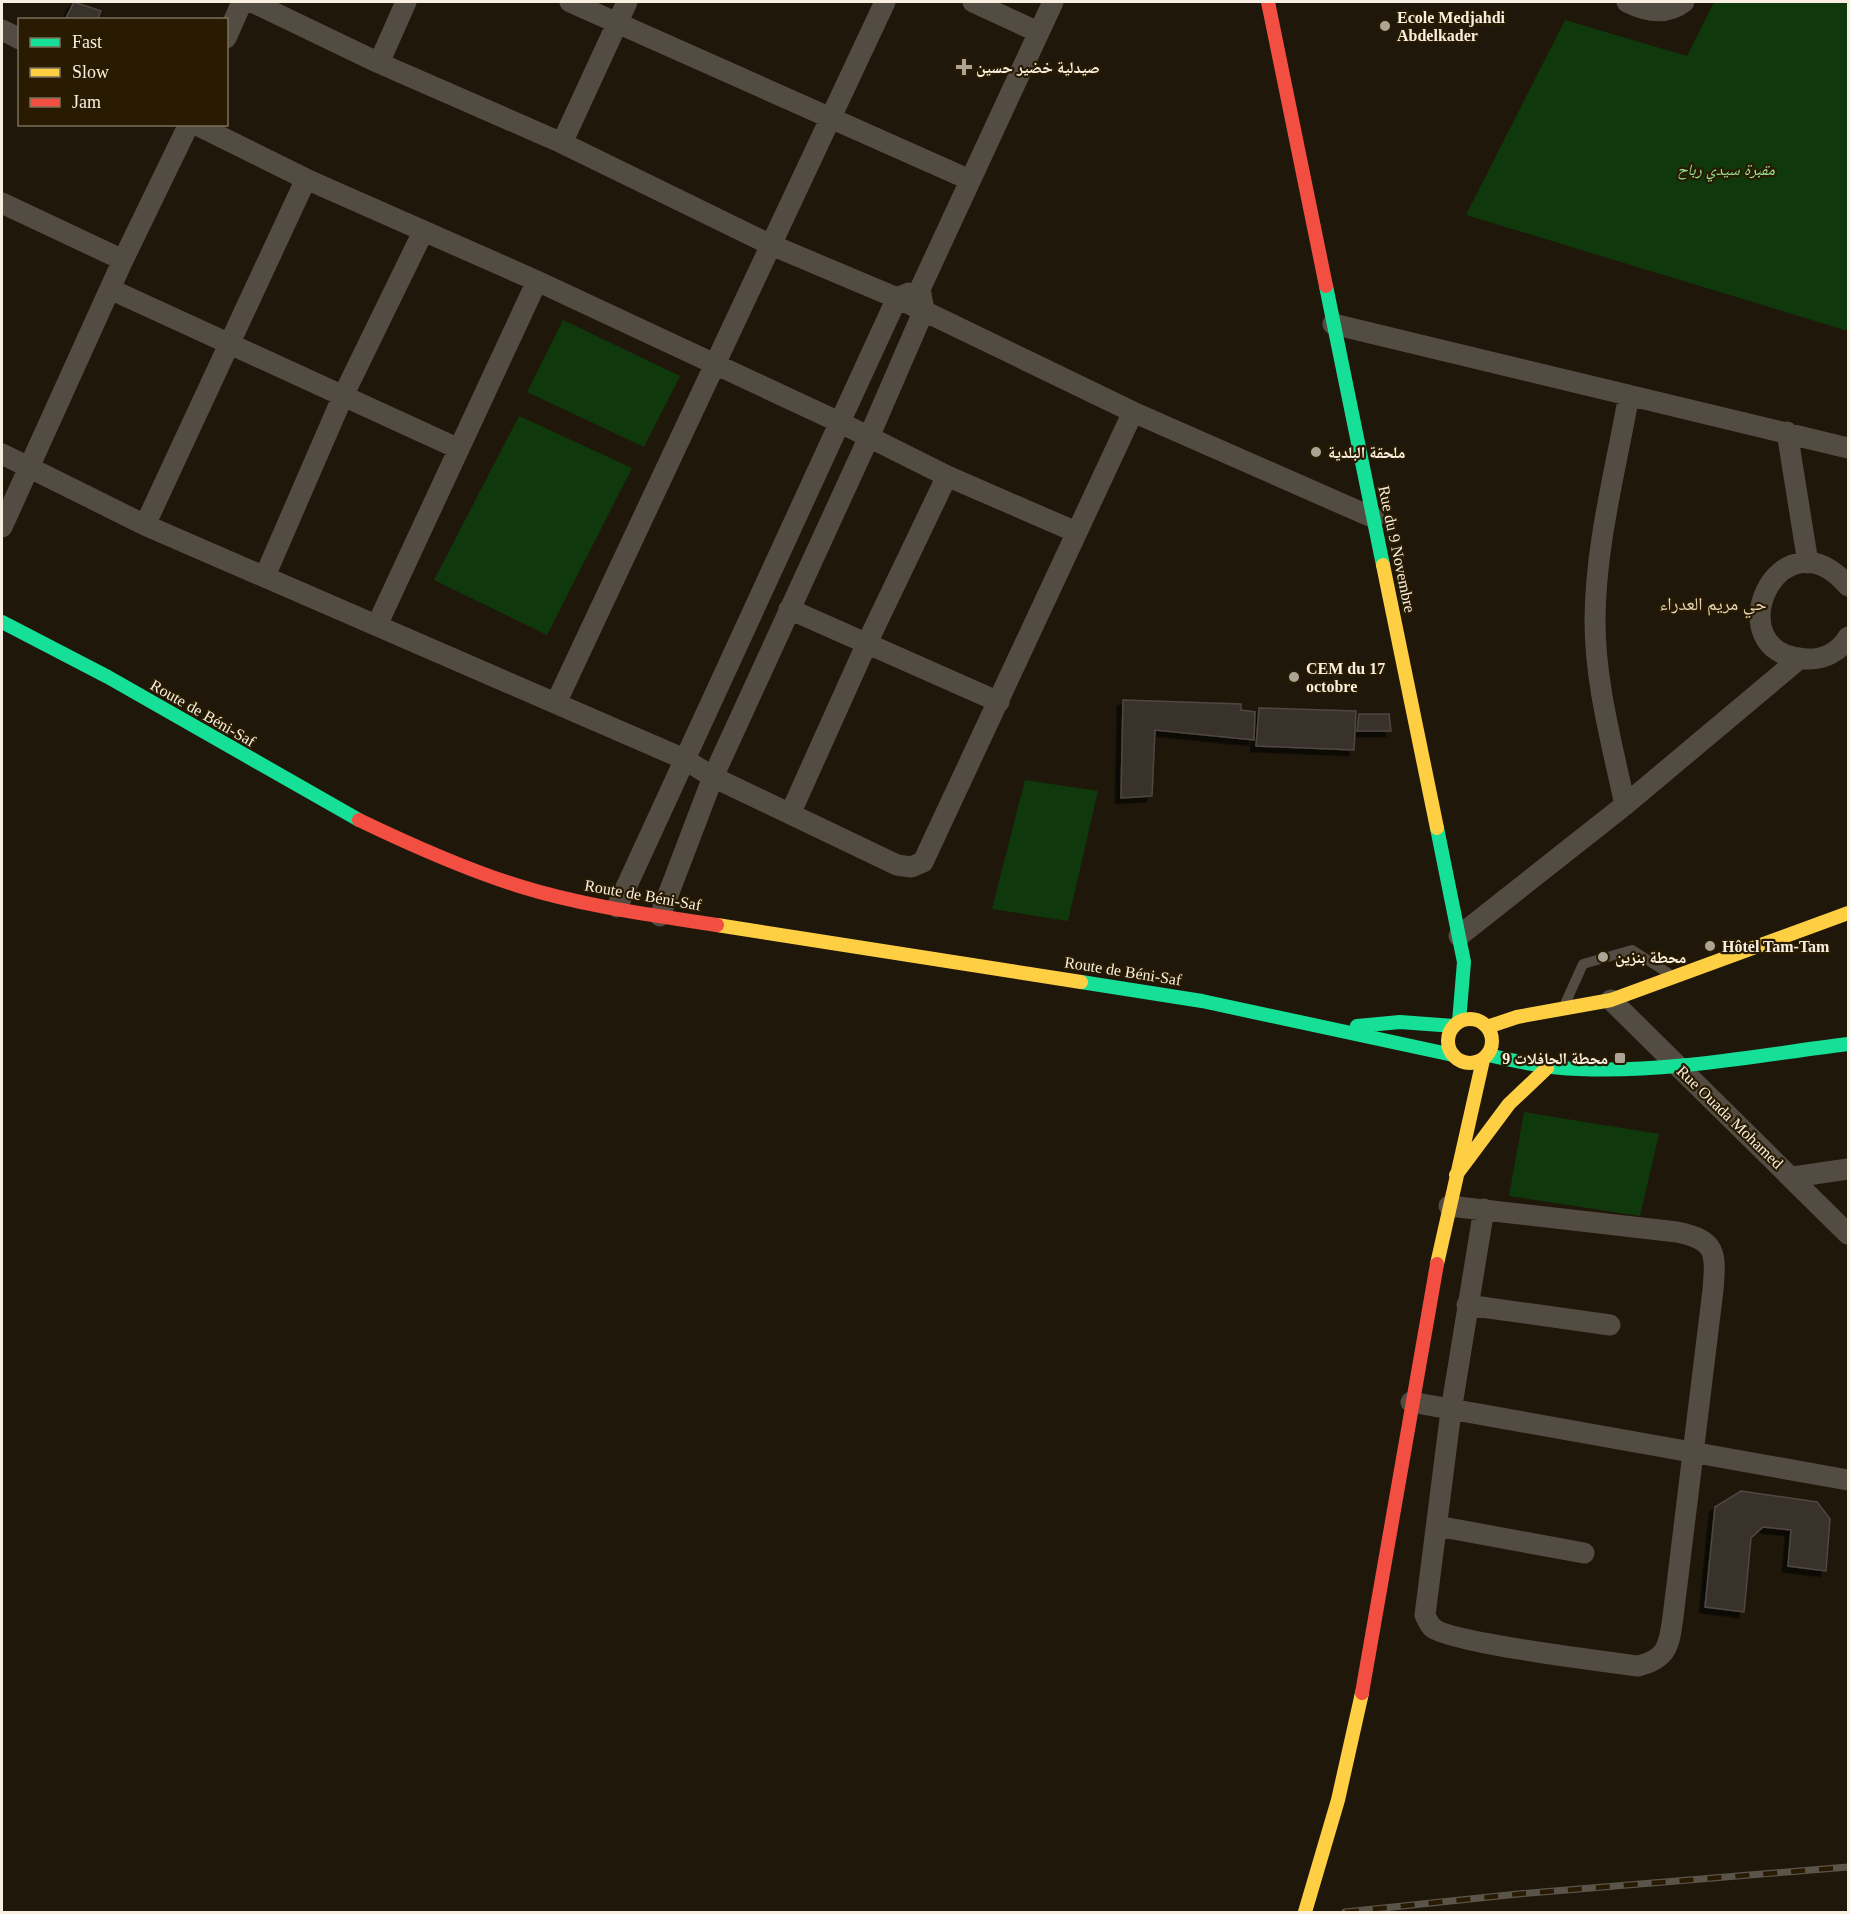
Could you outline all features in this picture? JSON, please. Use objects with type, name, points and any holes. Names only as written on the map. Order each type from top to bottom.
[{"type":"main road","name":"Rue du 9 Novembre","points":[[1268,2],[1464,962]]},
{"type":"main road","name":"Route de Béni-Saf","points":[[2,622],[108,677],[356,819],[409,844],[519,886],[660,916],[1202,1001],[1336,1029],[1455,1058]]},
{"type":"main road","points":[[1336,1029],[1400,1022],[1456,1024],[1470,1019],[1485,1025],[1520,1014],[1582,1008],[1611,1000],[1848,913]]},
{"type":"main road","points":[[1464,962],[1477,986]]},
{"type":"main road","points":[[1464,962],[1456,1024],[1447,1044],[1455,1058],[1469,1113]]},
{"type":"main road","points":[[1305,1912],[1325,1856],[1350,1758],[1374,1636],[1410,1402],[1469,1113],[1492,1041],[1480,1004]]},
{"type":"main road","points":[[1455,1058],[1470,1064],[1485,1057],[1546,1068],[1622,1069],[1676,1065],[1848,1044]]},
{"type":"main road","points":[[1456,1175],[1509,1104],[1546,1068]]},
{"type":"street","points":[[228,34],[242,2]]},
{"type":"street","points":[[252,2],[379,63],[561,143],[769,244],[924,310],[1133,412],[1374,519]]},
{"type":"street","points":[[379,63],[406,2]]},
{"type":"street","points":[[570,2],[970,180]]},
{"type":"street","points":[[561,143],[627,2]]},
{"type":"street","points":[[556,703],[716,365],[769,244],[885,2]]},
{"type":"street","points":[[973,2],[1038,32]]},
{"type":"street","points":[[660,916],[713,777],[869,437],[924,310],[920,290],[1053,2]]},
{"type":"street","points":[[1627,2],[1645,11],[1665,10],[1684,2]]},
{"type":"street","points":[[2,30],[18,38]]},
{"type":"street","points":[[2,527],[31,468],[123,260],[188,126]]},
{"type":"street","points":[[199,126],[306,179],[537,281],[839,422],[947,476],[1076,532]]},
{"type":"street","points":[[145,525],[231,345],[306,179]]},
{"type":"street","points":[[2,202],[123,260]]},
{"type":"street","points":[[265,576],[344,396],[423,232]]},
{"type":"street","points":[[377,625],[537,281]]},
{"type":"street","points":[[110,290],[459,449]]},
{"type":"street","points":[[617,907],[897,298],[920,290]]},
{"type":"street","points":[[1333,324],[1848,448]]},
{"type":"street","points":[[1624,805],[1598,677],[1595,622],[1597,580],[1629,395]]},
{"type":"street","points":[[2,454],[145,525],[684,759],[713,777],[791,812],[897,865],[911,867],[923,862],[1133,412]]},
{"type":"street","points":[[1787,432],[1808,563]]},
{"type":"street","points":[[791,812],[867,643],[947,476]]},
{"type":"street","points":[[1847,642],[1824,657],[1799,659],[1784,654],[1772,644],[1763,630],[1760,607],[1767,585],[1778,573],[1792,566],[1808,563],[1824,566],[1839,574],[1848,586]]},
{"type":"street","points":[[789,609],[999,702]]},
{"type":"street","points":[[1459,936],[1624,805],[1799,659]]},
{"type":"street","name":"Rue Ouada Mohamed","points":[[1611,1000],[1793,1177],[1848,1234]]},
{"type":"street","points":[[1793,1177],[1848,1169]]},
{"type":"street","points":[[1449,1206],[1484,1209],[1677,1232],[1698,1236],[1711,1245],[1716,1262],[1670,1637],[1663,1656],[1653,1663],[1638,1666],[1498,1645],[1446,1634],[1432,1628],[1425,1615],[1451,1411],[1484,1209]]},
{"type":"street","points":[[1467,1305],[1610,1325]]},
{"type":"street","points":[[1410,1402],[1848,1480]]},
{"type":"street","points":[[1437,1526],[1584,1553]]},
{"type":"lane","points":[[1563,1009],[1583,964],[1632,950],[1673,977]]},
{"type":"green space","name":"مقبرة سيدي رباح","points":[[1714,2],[1848,2],[1848,331],[1466,215],[1565,20],[1687,56]]},
{"type":"green space","points":[[563,320],[680,376],[644,447],[527,392]]},
{"type":"green space","points":[[519,416],[632,468],[547,635],[434,580]]},
{"type":"green space","points":[[1025,780],[1098,791],[1068,921],[992,909]]},
{"type":"green space","points":[[1524,1112],[1659,1134],[1640,1216],[1509,1196]]},
{"type":"building","points":[[74,2],[101,11],[98,18],[66,18]]},
{"type":"building","points":[[1123,700],[1241,704],[1241,710],[1255,712],[1254,740],[1155,730],[1152,796],[1121,798]]},
{"type":"building","points":[[1259,708],[1356,711],[1354,750],[1256,746]]},
{"type":"building","points":[[1359,714],[1389,714],[1391,731],[1357,731]]},
{"type":"building","points":[[1741,1491],[1817,1502],[1830,1519],[1826,1571],[1788,1566],[1791,1530],[1763,1527],[1751,1538],[1744,1612],[1705,1607],[1715,1507]]},
{"type":"railway","points":[[1345,1912],[1518,1894],[1848,1867]]},
{"type":"traffic: fast","points":[[1326,286],[1383,565]]},
{"type":"traffic: fast","points":[[2,622],[108,677],[359,820]]},
{"type":"traffic: fast","points":[[1437,828],[1464,962],[1459,1022]]},
{"type":"traffic: fast","points":[[1081,982],[1202,1001],[1453,1055]]},
{"type":"traffic: fast","points":[[1357,1026],[1400,1022],[1454,1026]]},
{"type":"traffic: fast","points":[[1488,1055],[1556,1067],[1613,1070],[1680,1066],[1848,1044]]},
{"type":"traffic: slow","points":[[1383,565],[1437,828]]},
{"type":"traffic: slow","points":[[1487,1027],[1517,1017],[1611,1000],[1848,913]]},
{"type":"traffic: slow","points":[[717,925],[1081,982]]},
{"type":"traffic: slow","points":[[1470,1019],[1479,1020],[1486,1025],[1491,1032],[1492,1041],[1491,1050],[1486,1057],[1479,1062],[1470,1063],[1461,1062],[1454,1057],[1449,1050],[1448,1041],[1449,1032],[1454,1025],[1461,1020],[1470,1019]]},
{"type":"traffic: slow","points":[[1437,1264],[1483,1060]]},
{"type":"traffic: slow","points":[[1456,1175],[1509,1104],[1547,1068]]},
{"type":"traffic: slow","points":[[1305,1912],[1338,1800],[1362,1693]]},
{"type":"traffic: jam","points":[[1268,2],[1326,286]]},
{"type":"traffic: jam","points":[[359,820],[438,856],[519,886],[642,914],[717,925]]},
{"type":"traffic: jam","points":[[1362,1693],[1437,1264]]},
{"type":"place","name":"Ecole Medjahdi Abdelkader","points":[[1385,26]]},
{"type":"place","name":"صيدلية خضير حسين","points":[[964,67]]},
{"type":"place","name":"ملحقة البلدية","points":[[1316,452]]},
{"type":"place","name":"CEM du 17 octobre","points":[[1294,677]]},
{"type":"place","name":"Hôtel Tam-Tam","points":[[1710,946]]},
{"type":"place","name":"محطة بنزين","points":[[1603,957]]},
{"type":"place","name":"محطة الحافلات 9","points":[[1620,1058]]},
{"type":"district","name":"حي مريم العدراء","points":[[1713,604]]}]
